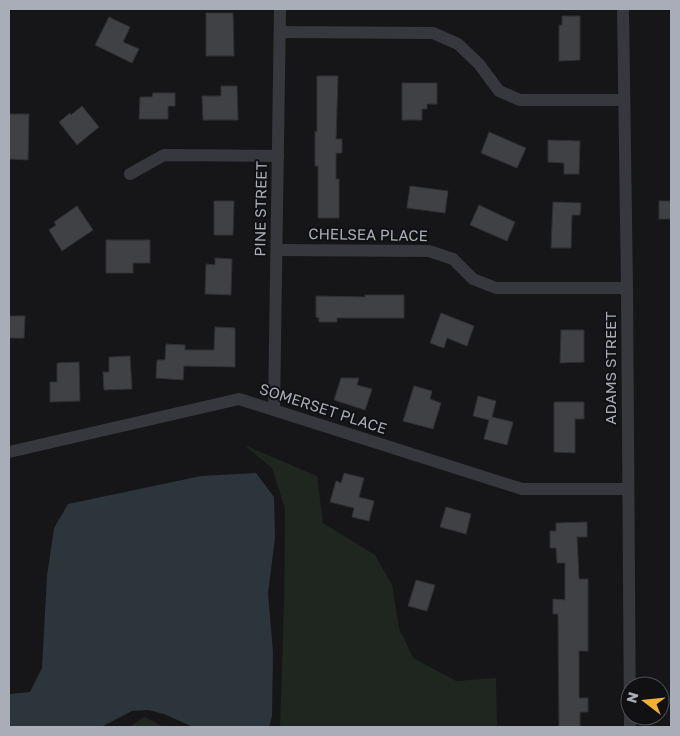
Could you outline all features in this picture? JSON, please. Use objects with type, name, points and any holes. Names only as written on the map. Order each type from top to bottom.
[{"type":"street","name":"PINE STREET","points":[[274,410],[280,9]]},
{"type":"street","name":"ADAMS STREET","points":[[623,9],[630,727]]},
{"type":"street","points":[[280,32],[433,33],[458,44],[479,64],[499,91],[520,100],[624,100]]},
{"type":"street","points":[[130,174],[164,154],[278,156]]},
{"type":"street","name":"CHELSEA PLACE","points":[[277,250],[429,251],[454,259],[472,279],[496,288],[627,288]]},
{"type":"street","name":"SOMERSET PLACE","points":[[9,452],[239,400],[522,489],[627,489]]},
{"type":"shaded area","points":[[244,445],[317,476],[323,523],[375,555],[392,585],[399,628],[413,658],[456,681],[496,678],[497,727],[280,727],[285,509],[272,468]]},
{"type":"shaded area","points":[[256,473],[274,497],[275,538],[268,593],[273,652],[272,716],[269,727],[193,727],[164,714],[148,710],[132,711],[101,727],[9,727],[9,694],[30,692],[42,668],[47,576],[54,528],[68,504],[201,476]]},
{"type":"shaded area","points":[[144,717],[164,727],[129,727]]},
{"type":"building","points":[[206,13],[233,13],[234,56],[206,56]]},
{"type":"building","points":[[562,16],[580,16],[580,60],[559,61],[559,25],[562,25]]},
{"type":"building","points":[[109,17],[130,27],[123,42],[139,49],[132,63],[95,45]]},
{"type":"building","points":[[317,76],[338,76],[336,139],[342,139],[342,153],[336,153],[336,179],[339,179],[339,218],[318,218],[318,166],[315,166]]},
{"type":"building","points":[[402,83],[437,83],[437,104],[427,104],[427,109],[422,109],[422,120],[402,120]]},
{"type":"building","points":[[221,86],[237,86],[238,120],[203,120],[202,96],[221,96]]},
{"type":"building","points":[[153,93],[175,93],[175,106],[168,106],[168,119],[139,119],[140,97],[152,97]]},
{"type":"building","points":[[82,106],[99,127],[77,145],[59,122]]},
{"type":"building","points":[[9,114],[29,114],[28,160],[9,159]]},
{"type":"building","points":[[489,132],[526,148],[517,168],[481,153]]},
{"type":"building","points":[[548,140],[580,141],[579,174],[564,174],[564,163],[548,162]]},
{"type":"building","points":[[410,186],[448,191],[445,213],[407,208]]},
{"type":"building","points":[[214,201],[234,201],[233,235],[214,235]]},
{"type":"building","points":[[659,201],[671,201],[671,219],[659,219]]},
{"type":"building","points":[[553,202],[581,203],[580,215],[572,215],[571,248],[551,248]]},
{"type":"building","points":[[479,205],[515,222],[507,241],[470,225]]},
{"type":"building","points":[[77,206],[93,230],[62,251],[49,230],[56,225],[54,222]]},
{"type":"building","points":[[106,240],[150,240],[150,263],[133,263],[133,273],[106,273]]},
{"type":"building","points":[[215,258],[232,259],[231,295],[205,294],[206,264],[215,265]]},
{"type":"building","points":[[365,295],[404,295],[404,318],[337,318],[337,322],[319,322],[319,318],[316,317],[316,296],[365,297]]},
{"type":"building","points":[[441,313],[474,326],[467,346],[447,338],[444,348],[430,343]]},
{"type":"building","points":[[9,316],[25,316],[24,338],[9,338]]},
{"type":"building","points":[[215,327],[235,328],[235,367],[184,366],[183,380],[156,378],[157,360],[165,360],[166,344],[185,345],[185,350],[214,350]]},
{"type":"building","points":[[561,330],[584,330],[584,362],[560,363]]},
{"type":"building","points":[[130,356],[132,389],[104,390],[103,372],[109,372],[109,357]]},
{"type":"building","points":[[79,362],[80,401],[50,402],[50,382],[57,382],[57,363]]},
{"type":"building","points":[[341,378],[359,378],[357,385],[372,389],[365,410],[334,400]]},
{"type":"building","points":[[414,386],[432,391],[430,399],[441,403],[433,429],[403,421]]},
{"type":"building","points":[[478,396],[496,401],[492,417],[513,422],[507,445],[484,439],[489,420],[473,416]]},
{"type":"building","points":[[554,402],[584,402],[584,419],[575,419],[575,453],[554,452]]},
{"type":"building","points":[[344,473],[364,478],[359,497],[374,501],[369,521],[352,517],[354,508],[330,502],[336,481],[341,483]]},
{"type":"building","points":[[446,507],[471,514],[466,534],[440,527]]},
{"type":"building","points":[[587,522],[587,537],[577,537],[579,579],[588,579],[588,651],[579,651],[579,698],[588,698],[588,712],[580,712],[580,727],[559,727],[558,614],[553,614],[553,599],[565,600],[565,563],[557,563],[556,548],[550,548],[550,531],[556,531],[556,523]]},
{"type":"building","points":[[416,580],[435,585],[427,611],[408,606]]}]
